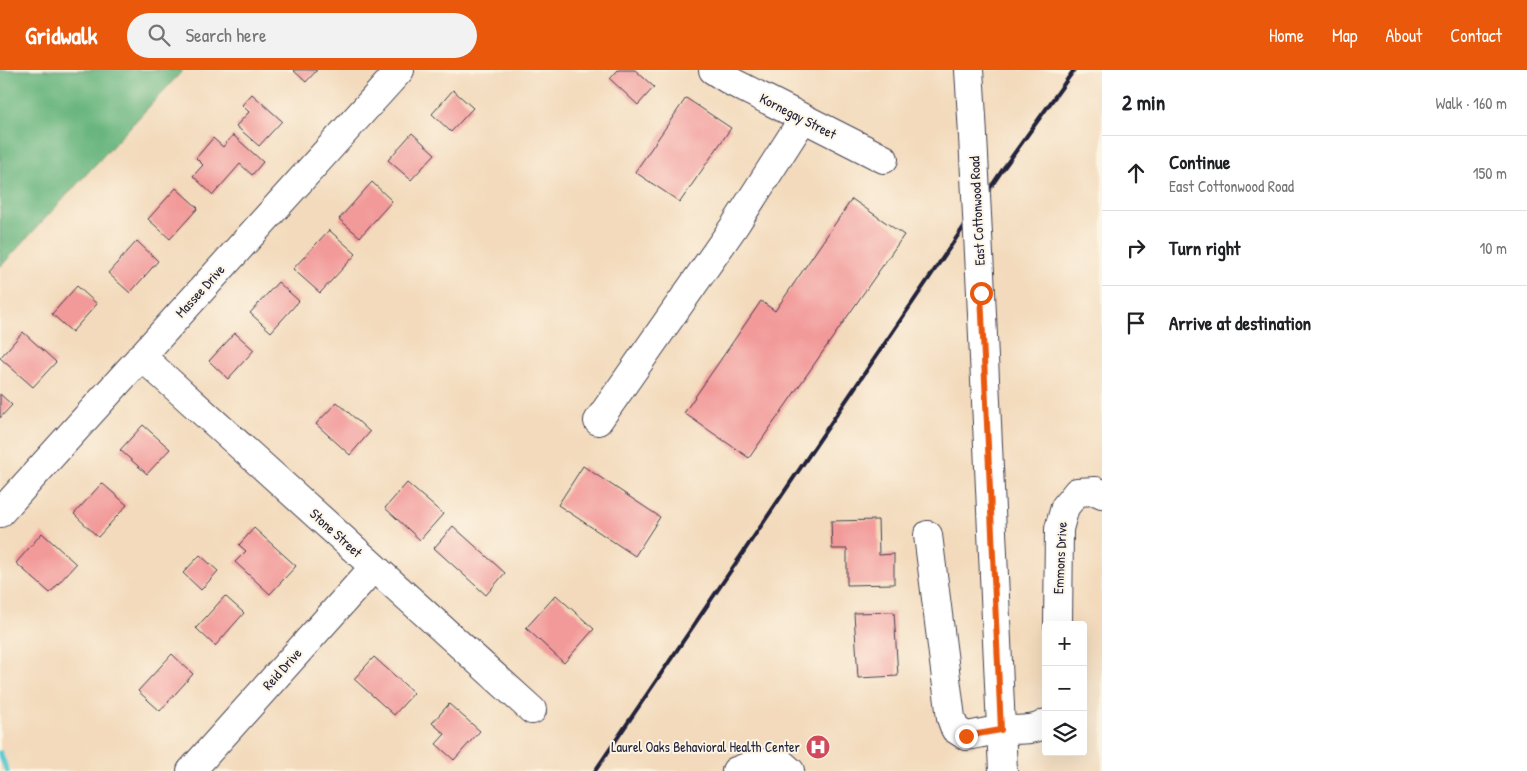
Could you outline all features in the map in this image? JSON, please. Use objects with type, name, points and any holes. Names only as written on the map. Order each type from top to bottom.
[{"type":"street","name":"Massee Drive","points":[[0,513],[400,70]]},
{"type":"street","name":"Kornegay Street","points":[[713,70],[803,119],[884,159]]},
{"type":"street","name":"East Cottonwood Road","points":[[969,70],[1003,771]]},
{"type":"street","points":[[598,421],[735,225],[803,119]]},
{"type":"street","name":"Stone Street","points":[[141,356],[532,710]]},
{"type":"street","name":"Emmons Drive","points":[[1058,621],[1059,529],[1065,507],[1077,492],[1096,491],[1102,494]]},
{"type":"street","points":[[928,535],[951,718],[955,729],[966,736],[1001,730],[1028,729],[1042,725]]},
{"type":"street","name":"Reid Drive","points":[[191,771],[374,567]]},
{"type":"street","points":[[736,771],[757,763],[781,763],[790,771]]},
{"type":"green space","points":[[0,70],[183,70],[0,267]]},
{"type":"building","points":[[293,70],[317,70],[306,82]]},
{"type":"building","points":[[618,70],[635,70],[654,87],[638,105],[610,79]]},
{"type":"building","points":[[453,90],[473,108],[451,132],[432,114]]},
{"type":"building","points":[[252,94],[282,121],[259,146],[236,126],[249,112],[242,105]]},
{"type":"building","points":[[686,98],[731,128],[680,202],[635,172]]},
{"type":"building","points":[[412,133],[435,154],[411,180],[388,160]]},
{"type":"building","points":[[233,135],[263,162],[252,175],[240,164],[213,195],[193,176],[203,165],[196,158],[213,138],[223,147]]},
{"type":"building","points":[[372,182],[392,201],[360,237],[339,219]]},
{"type":"building","points":[[176,188],[198,208],[170,239],[148,219]]},
{"type":"building","points":[[852,199],[904,235],[749,458],[684,413],[761,301],[775,311]]},
{"type":"building","points":[[329,230],[356,254],[320,293],[293,269]]},
{"type":"building","points":[[137,241],[158,261],[130,293],[108,273]]},
{"type":"building","points":[[278,282],[299,301],[271,332],[250,313]]},
{"type":"building","points":[[77,286],[97,304],[72,332],[52,314]]},
{"type":"building","points":[[23,332],[56,362],[33,387],[0,358]]},
{"type":"building","points":[[235,333],[254,350],[228,379],[209,361]]},
{"type":"building","points":[[0,394],[12,405],[0,418]]},
{"type":"building","points":[[337,402],[370,432],[350,455],[316,424]]},
{"type":"building","points":[[143,425],[170,449],[147,474],[120,450]]},
{"type":"building","points":[[583,466],[660,517],[635,556],[558,505]]},
{"type":"building","points":[[102,483],[127,505],[98,537],[74,514]]},
{"type":"building","points":[[407,483],[443,514],[420,540],[385,508]]},
{"type":"building","points":[[878,520],[879,555],[894,554],[894,584],[847,585],[847,549],[832,549],[831,521]]},
{"type":"building","points":[[453,526],[505,573],[486,595],[434,548]]},
{"type":"building","points":[[254,528],[296,566],[270,594],[235,562],[246,551],[239,545]]},
{"type":"building","points":[[42,533],[76,564],[50,593],[16,563]]},
{"type":"building","points":[[200,555],[218,571],[201,590],[183,573]]},
{"type":"building","points":[[556,595],[594,629],[564,663],[526,628]]},
{"type":"building","points":[[225,596],[244,613],[215,646],[196,628]]},
{"type":"building","points":[[894,612],[898,676],[858,678],[854,613]]},
{"type":"building","points":[[172,654],[193,674],[160,711],[138,691]]},
{"type":"building","points":[[374,657],[414,693],[394,715],[354,679]]},
{"type":"building","points":[[449,704],[480,731],[454,760],[436,744],[445,734],[432,723]]},
{"type":"waterway","points":[[0,753],[7,771]]},
{"type":"railway","points":[[595,771],[1003,169],[1074,70]]},
{"type":"place","name":"Laurel Oaks Behavioral Health Center","points":[[818,747]]},
{"type":"route","points":[[966,736],[1001,730],[981,293]]}]
